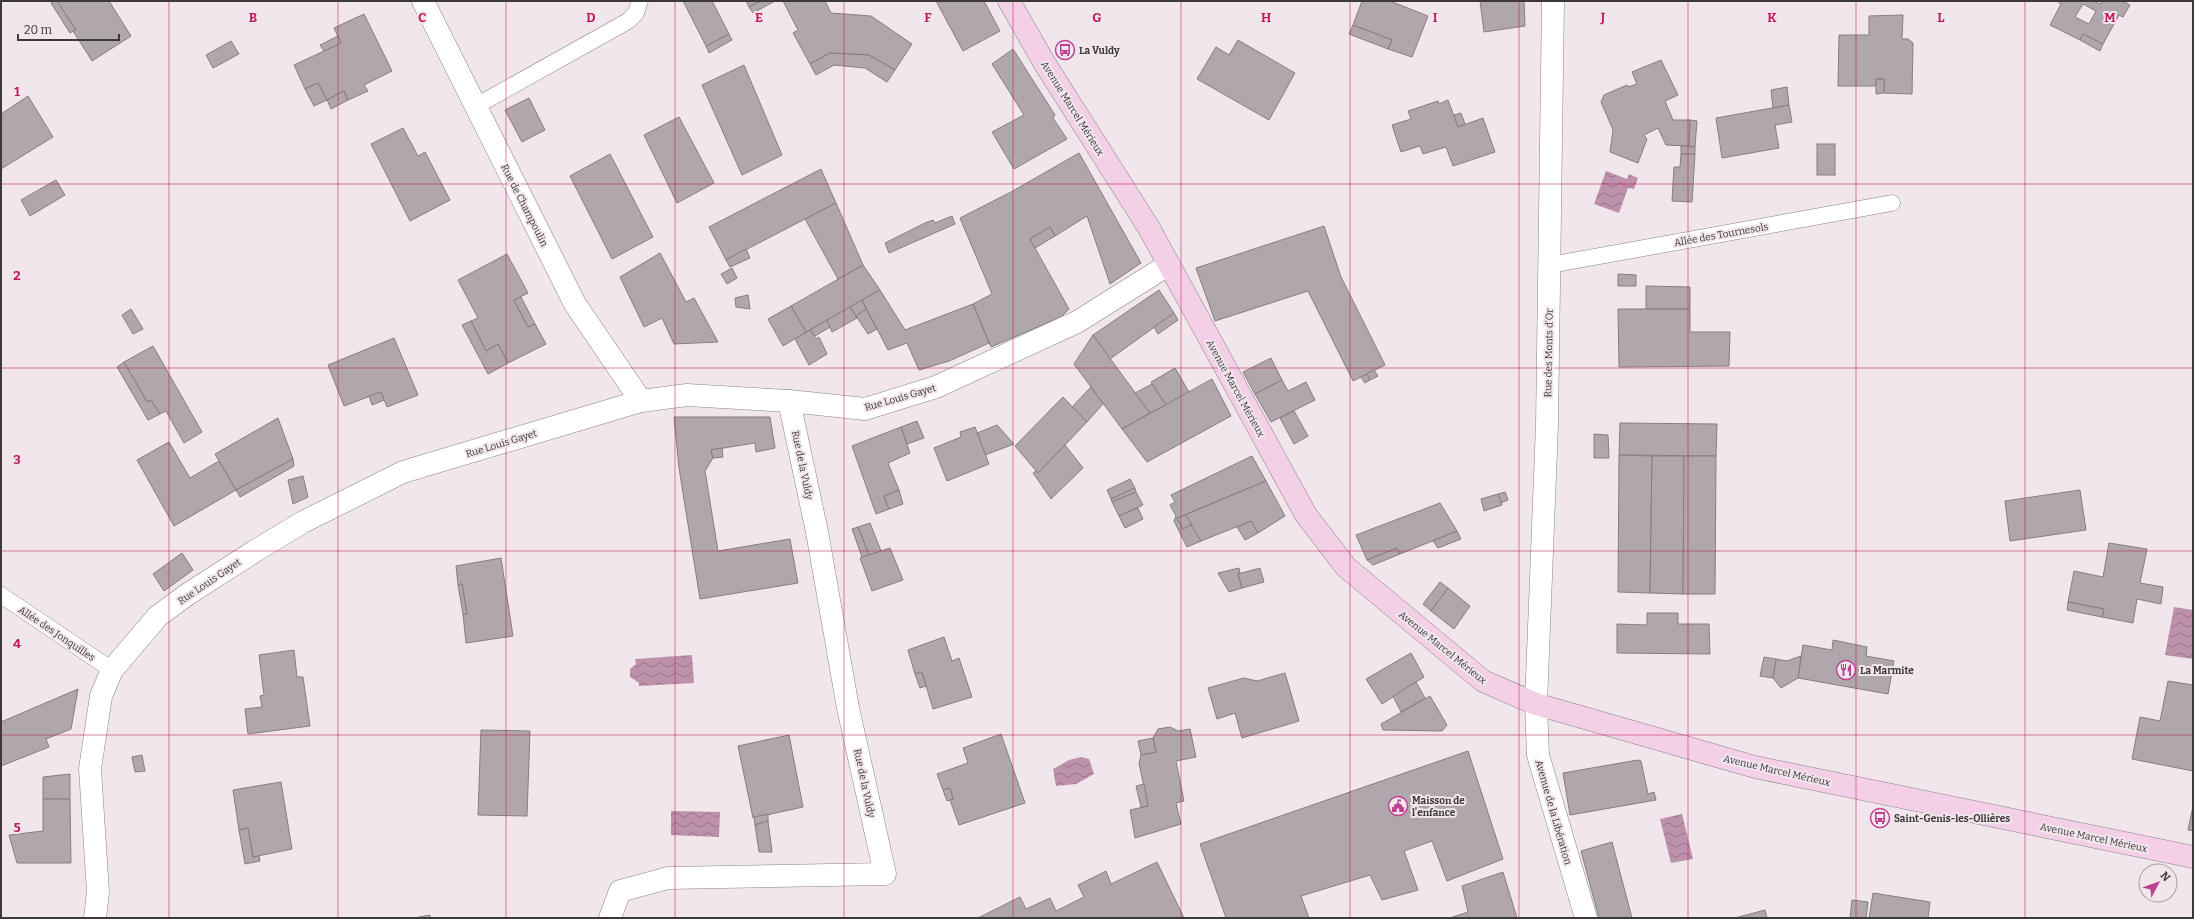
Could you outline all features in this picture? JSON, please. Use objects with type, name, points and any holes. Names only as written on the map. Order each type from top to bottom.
[{"type":"main road","name":"Avenue Marcel Mérieux","points":[[1009,1],[1044,64],[1149,228],[1306,515],[1346,567],[1483,681],[1536,704],[1755,767],[2193,857]]},
{"type":"street","name":"Rue de Champoulin","points":[[423,1],[575,304],[641,401]]},
{"type":"street","name":"Rue des Monts d'Or","points":[[1536,704],[1547,425],[1553,1]]},
{"type":"street","name":"Rue Louis Gayet","points":[[95,918],[98,892],[90,769],[101,696],[112,670],[158,616],[188,594],[303,522],[352,496],[403,472],[641,401],[687,395],[789,400],[865,409],[936,387],[1078,322],[1168,265]]},
{"type":"street","name":"Rue de la Vuldy","points":[[610,918],[620,891],[668,878],[885,874],[848,708],[817,532],[789,400]]},
{"type":"street","name":"Avenue de la Libération","points":[[1536,704],[1538,755],[1586,918]]},
{"type":"lane","points":[[476,106],[628,21],[636,13],[640,1]]},
{"type":"lane","name":"Allée des Tournesols","points":[[1550,265],[1892,203]]},
{"type":"lane","name":"Allée des Jonquilles","points":[[1,595],[112,670]]},
{"type":"water","points":[[1606,171],[1627,179],[1629,174],[1638,178],[1634,189],[1628,188],[1619,213],[1594,204]]},
{"type":"water","points":[[2174,607],[2193,610],[2193,659],[2165,655]]},
{"type":"water","points":[[692,655],[694,683],[639,686],[639,683],[630,677],[630,669],[636,664],[635,659]]},
{"type":"water","points":[[1081,757],[1089,759],[1094,774],[1076,784],[1056,786],[1053,769],[1069,760]]},
{"type":"water","points":[[671,811],[720,812],[719,837],[671,835]]},
{"type":"water","points":[[1682,814],[1693,859],[1671,863],[1660,819]]},
{"type":"building","points":[[57,1],[76,30],[70,33],[51,3]]},
{"type":"building","points":[[57,1],[109,1],[131,36],[92,61],[73,31],[76,30]]},
{"type":"building","points":[[683,1],[712,1],[729,34],[706,46]]},
{"type":"building","points":[[746,1],[761,1],[749,7]]},
{"type":"building","points":[[761,1],[775,1],[753,13],[749,7]]},
{"type":"building","points":[[783,1],[825,1],[831,13],[871,16],[912,44],[895,70],[869,55],[830,53],[810,64],[793,33],[798,30]]},
{"type":"building","points":[[936,1],[984,1],[1000,31],[963,51]]},
{"type":"building","points":[[1362,1],[1390,1],[1428,16],[1412,57],[1388,49],[1392,40],[1353,25]]},
{"type":"building","points":[[1480,1],[1524,1],[1525,26],[1484,32]]},
{"type":"building","points":[[2057,1],[2094,1],[2100,4],[2102,1],[2123,1],[2130,5],[2123,17],[2119,15],[2103,44],[2083,34],[2080,40],[2050,25],[2061,4]],"holes":[[[2083,4],[2096,11],[2089,24],[2075,17]]]},
{"type":"building","points":[[364,14],[392,71],[364,85],[368,91],[348,100],[344,91],[327,100],[318,83],[305,89],[294,65],[341,43],[334,28]]},
{"type":"building","points":[[1903,15],[1902,39],[1908,39],[1913,43],[1912,94],[1884,93],[1884,79],[1876,79],[1876,86],[1838,86],[1839,35],[1869,35],[1869,16]]},
{"type":"building","points":[[1353,25],[1392,40],[1388,49],[1349,34]]},
{"type":"building","points":[[729,34],[732,40],[709,53],[706,46]]},
{"type":"building","points":[[2083,34],[2103,44],[2100,51],[2080,40]]},
{"type":"building","points":[[338,36],[341,43],[324,51],[320,45]]},
{"type":"building","points":[[1238,40],[1295,73],[1269,120],[1197,79],[1216,47],[1229,55]]},
{"type":"building","points":[[231,41],[239,54],[213,68],[206,55]]},
{"type":"building","points":[[1013,49],[1055,115],[1053,118],[1067,139],[1014,169],[992,132],[1024,115],[992,64]]},
{"type":"building","points":[[830,53],[869,55],[895,70],[887,82],[865,68],[834,65],[816,75],[810,64]]},
{"type":"building","points":[[1661,60],[1678,95],[1665,101],[1673,120],[1690,120],[1689,146],[1666,145],[1658,128],[1644,135],[1647,139],[1638,163],[1610,152],[1613,130],[1601,102],[1604,95],[1627,85],[1628,87],[1637,84],[1632,72]]},
{"type":"building","points":[[744,65],[782,155],[742,175],[702,85]]},
{"type":"building","points":[[1876,79],[1884,79],[1884,93],[1876,94]]},
{"type":"building","points":[[318,83],[327,100],[314,106],[305,89]]},
{"type":"building","points":[[1787,87],[1789,105],[1773,108],[1771,90]]},
{"type":"building","points":[[344,91],[348,100],[331,109],[327,100]]},
{"type":"building","points":[[28,96],[53,137],[1,169],[1,114]]},
{"type":"building","points":[[529,98],[545,130],[522,142],[505,110]]},
{"type":"building","points":[[1448,100],[1458,127],[1483,118],[1495,152],[1453,166],[1446,147],[1423,154],[1420,146],[1401,152],[1392,125],[1411,119],[1408,111],[1438,101],[1439,104]]},
{"type":"building","points":[[1789,105],[1792,122],[1775,125],[1779,148],[1722,158],[1716,118]]},
{"type":"building","points":[[1461,113],[1465,124],[1458,127],[1454,115]]},
{"type":"building","points":[[679,117],[714,183],[677,203],[644,135]]},
{"type":"building","points":[[1690,120],[1697,121],[1695,147],[1689,146]]},
{"type":"building","points":[[403,128],[418,156],[425,152],[450,200],[410,221],[371,144]]},
{"type":"building","points":[[1817,144],[1835,144],[1835,175],[1817,175]]},
{"type":"building","points":[[1681,146],[1695,147],[1695,154],[1681,154]]},
{"type":"building","points":[[1079,153],[1141,263],[1110,284],[1087,216],[1055,236],[1050,227],[1030,239],[1069,309],[1061,317],[991,347],[973,304],[992,294],[960,218],[1011,192]]},
{"type":"building","points":[[610,154],[653,237],[612,259],[570,176]]},
{"type":"building","points":[[1681,154],[1695,154],[1692,202],[1672,201],[1674,167],[1680,167]]},
{"type":"building","points":[[821,169],[836,203],[726,260],[709,227]]},
{"type":"building","points":[[56,180],[65,195],[30,216],[21,200]]},
{"type":"building","points":[[836,203],[863,265],[838,279],[805,219]]},
{"type":"building","points":[[952,216],[955,224],[889,253],[885,243],[925,223],[933,220],[935,223]]},
{"type":"building","points":[[1324,226],[1341,277],[1385,365],[1353,381],[1308,291],[1215,321],[1196,268]]},
{"type":"building","points":[[1050,227],[1055,236],[1035,248],[1030,239]]},
{"type":"building","points":[[746,249],[750,258],[730,267],[726,260]]},
{"type":"building","points":[[660,253],[686,302],[694,298],[718,342],[674,344],[662,318],[644,327],[620,277]]},
{"type":"building","points":[[507,254],[528,293],[514,300],[528,327],[535,324],[546,344],[508,363],[498,344],[486,351],[471,321],[478,318],[458,280]]},
{"type":"building","points":[[863,265],[880,290],[806,332],[791,306]]},
{"type":"building","points":[[732,268],[737,278],[727,284],[721,274]]},
{"type":"building","points":[[1618,274],[1636,275],[1636,286],[1618,286]]},
{"type":"building","points":[[1646,286],[1690,287],[1690,309],[1646,309]]},
{"type":"building","points":[[880,290],[905,330],[973,304],[989,343],[949,361],[919,370],[907,343],[888,350],[862,300]]},
{"type":"building","points":[[1159,290],[1174,313],[1110,359],[1093,335]]},
{"type":"building","points":[[748,295],[750,309],[736,307],[735,298]]},
{"type":"building","points":[[521,297],[535,324],[528,327],[514,300]]},
{"type":"building","points":[[862,300],[866,309],[856,316],[850,307]]},
{"type":"building","points":[[791,306],[806,332],[783,346],[768,319]]},
{"type":"building","points":[[850,307],[857,318],[832,332],[827,320]]},
{"type":"building","points":[[131,309],[143,329],[133,334],[122,315]]},
{"type":"building","points":[[866,309],[877,329],[868,334],[856,316]]},
{"type":"building","points":[[1618,309],[1690,309],[1690,332],[1730,332],[1729,366],[1619,367]]},
{"type":"building","points":[[1174,313],[1178,320],[1158,334],[1154,327]]},
{"type":"building","points":[[827,320],[830,327],[815,336],[810,330]]},
{"type":"building","points":[[471,321],[486,351],[498,344],[508,363],[488,374],[462,325]]},
{"type":"building","points":[[810,330],[816,339],[819,337],[827,354],[809,365],[795,339]]},
{"type":"building","points":[[1093,335],[1150,413],[1122,429],[1074,364]]},
{"type":"building","points":[[394,338],[418,395],[387,407],[381,392],[344,406],[328,365]]},
{"type":"building","points":[[153,346],[202,432],[184,443],[166,411],[160,414],[151,400],[147,402],[124,362]]},
{"type":"building","points":[[1271,358],[1282,380],[1255,394],[1243,372]]},
{"type":"building","points":[[124,362],[147,402],[151,400],[160,414],[148,420],[117,367]]},
{"type":"building","points":[[1175,368],[1189,392],[1166,405],[1151,382]]},
{"type":"building","points":[[1374,370],[1378,376],[1370,380],[1367,374]]},
{"type":"building","points":[[1367,374],[1370,380],[1365,383],[1361,377]]},
{"type":"building","points":[[1212,379],[1231,416],[1147,462],[1122,429]]},
{"type":"building","points":[[1282,380],[1288,391],[1306,382],[1315,400],[1271,422],[1255,394]]},
{"type":"building","points":[[1152,384],[1166,405],[1150,413],[1135,393]]},
{"type":"building","points":[[1091,387],[1103,404],[1087,422],[1072,407]]},
{"type":"building","points":[[381,392],[384,400],[372,405],[369,396]]},
{"type":"building","points":[[1063,397],[1087,422],[1038,473],[1015,446]]},
{"type":"building","points":[[1294,411],[1308,436],[1294,444],[1280,418]]},
{"type":"building","points":[[674,417],[770,417],[775,448],[756,452],[755,443],[711,450],[713,458],[705,471],[718,551],[790,539],[798,583],[700,599],[679,468]]},
{"type":"building","points":[[278,418],[293,459],[236,490],[215,454]]},
{"type":"building","points":[[917,421],[924,438],[907,444],[901,427]]},
{"type":"building","points":[[1620,423],[1717,424],[1716,456],[1619,455]]},
{"type":"building","points":[[997,425],[1014,444],[985,455],[977,433]]},
{"type":"building","points":[[901,427],[910,453],[888,463],[899,490],[884,496],[889,509],[876,514],[852,446]]},
{"type":"building","points":[[975,427],[989,464],[947,481],[934,448],[961,437],[960,432]]},
{"type":"building","points":[[1594,434],[1608,435],[1609,458],[1594,458]]},
{"type":"building","points":[[169,442],[190,478],[219,461],[236,490],[174,526],[137,460]]},
{"type":"building","points":[[1065,445],[1083,468],[1051,499],[1033,473],[1036,471],[1038,473]]},
{"type":"building","points":[[722,448],[723,457],[713,458],[711,450]]},
{"type":"building","points":[[1619,455],[1652,456],[1650,593],[1618,592]]},
{"type":"building","points":[[1252,456],[1266,481],[1177,518],[1183,529],[1192,524],[1201,541],[1187,547],[1174,521],[1176,516],[1170,505],[1175,502],[1171,495]]},
{"type":"building","points":[[1652,456],[1684,456],[1683,594],[1650,593]]},
{"type":"building","points":[[1684,456],[1716,456],[1715,594],[1683,594]]},
{"type":"building","points":[[293,459],[294,466],[240,497],[236,490]]},
{"type":"building","points":[[303,476],[308,497],[293,504],[288,480]]},
{"type":"building","points":[[1130,479],[1135,488],[1111,499],[1107,490]]},
{"type":"building","points":[[1266,481],[1285,516],[1258,533],[1251,521],[1201,541],[1185,515]]},
{"type":"building","points":[[1135,488],[1136,492],[1112,502],[1111,499]]},
{"type":"building","points":[[899,490],[903,504],[889,509],[884,496]]},
{"type":"building","points":[[2080,490],[2086,530],[2010,541],[2005,501]]},
{"type":"building","points":[[1136,492],[1143,505],[1119,516],[1112,502]]},
{"type":"building","points":[[1505,492],[1508,500],[1501,503],[1498,494]]},
{"type":"building","points":[[1498,494],[1502,505],[1484,511],[1481,499]]},
{"type":"building","points":[[1440,503],[1457,531],[1400,554],[1397,548],[1367,560],[1356,535]]},
{"type":"building","points":[[1138,508],[1143,519],[1125,528],[1119,516]]},
{"type":"building","points":[[1185,515],[1192,524],[1183,529],[1177,518]]},
{"type":"building","points":[[1251,521],[1258,533],[1245,540],[1237,527]]},
{"type":"building","points":[[870,523],[881,551],[869,555],[858,527]]},
{"type":"building","points":[[858,527],[869,555],[862,557],[852,529]]},
{"type":"building","points":[[1457,531],[1461,539],[1438,548],[1433,541]]},
{"type":"building","points":[[2109,543],[2147,549],[2140,583],[2163,587],[2161,604],[2137,599],[2133,623],[2102,617],[2104,609],[2068,602],[2074,571],[2103,577]]},
{"type":"building","points":[[890,548],[903,580],[872,591],[860,558]]},
{"type":"building","points":[[1397,548],[1400,554],[1373,565],[1367,560]]},
{"type":"building","points":[[182,553],[193,570],[164,591],[153,574]]},
{"type":"building","points":[[501,558],[513,636],[466,643],[463,614],[467,614],[462,584],[458,585],[456,566]]},
{"type":"building","points":[[1239,568],[1240,573],[1238,574],[1242,588],[1229,592],[1218,573]]},
{"type":"building","points":[[1260,568],[1264,582],[1242,588],[1238,574]]},
{"type":"building","points":[[1440,582],[1448,588],[1431,611],[1423,604]]},
{"type":"building","points":[[462,584],[467,614],[463,614],[458,585]]},
{"type":"building","points":[[1448,588],[1470,606],[1454,629],[1431,611]]},
{"type":"building","points":[[2068,602],[2104,609],[2102,617],[2067,610]]},
{"type":"building","points":[[1647,613],[1678,613],[1678,624],[1709,624],[1710,654],[1617,653],[1617,624],[1647,625]]},
{"type":"building","points":[[944,637],[952,661],[959,658],[972,697],[933,709],[922,672],[915,674],[908,650]]},
{"type":"building","name":"La Marmite","points":[[1833,640],[1867,647],[1866,656],[1894,661],[1888,694],[1798,678],[1803,645],[1832,650]]},
{"type":"building","points":[[294,650],[297,677],[303,677],[310,726],[248,734],[245,709],[262,707],[260,696],[264,695],[259,655]]},
{"type":"building","points":[[1411,653],[1424,677],[1382,704],[1366,679]]},
{"type":"building","points":[[1801,656],[1798,678],[1781,688],[1773,678],[1776,659],[1787,661]]},
{"type":"building","points":[[1764,657],[1776,659],[1773,678],[1760,676]]},
{"type":"building","points":[[922,672],[926,686],[920,688],[915,674]]},
{"type":"building","points":[[1285,673],[1299,721],[1242,738],[1235,713],[1217,719],[1208,688],[1244,678],[1257,681]]},
{"type":"building","points":[[2168,681],[2193,685],[2193,771],[2132,759],[2140,717],[2160,721]]},
{"type":"building","points":[[1416,682],[1425,698],[1401,712],[1393,696]]},
{"type":"building","points":[[78,689],[71,729],[46,739],[49,747],[1,766],[1,722]]},
{"type":"building","points":[[1430,696],[1447,725],[1442,731],[1383,730],[1381,724]]},
{"type":"building","points":[[1170,727],[1178,731],[1190,729],[1196,757],[1176,761],[1184,801],[1176,803],[1181,824],[1135,838],[1130,810],[1148,806],[1139,763],[1141,755],[1156,752],[1153,738],[1158,729]]},
{"type":"building","points":[[481,730],[530,731],[527,816],[478,815]]},
{"type":"building","points":[[1001,734],[1025,803],[959,825],[950,800],[953,799],[950,788],[943,790],[937,774],[968,763],[963,748]]},
{"type":"building","points":[[789,735],[803,807],[753,818],[738,746]]},
{"type":"building","points":[[1153,738],[1156,752],[1141,755],[1138,741]]},
{"type":"building","name":"Maisson de l'enfance","points":[[1468,751],[1503,859],[1447,881],[1432,841],[1404,851],[1418,890],[1382,900],[1370,875],[1301,896],[1309,918],[1226,918],[1200,844]]},
{"type":"building","points":[[142,755],[145,771],[135,772],[132,757]]},
{"type":"building","points":[[1638,760],[1641,761],[1648,794],[1654,792],[1656,800],[1570,815],[1563,773]]},
{"type":"building","points":[[70,774],[70,799],[43,799],[43,777]]},
{"type":"building","points":[[281,782],[292,849],[253,857],[248,828],[239,830],[233,790]]},
{"type":"building","points":[[1144,784],[1148,806],[1141,807],[1136,786]]},
{"type":"building","points":[[950,788],[953,799],[947,801],[943,790]]},
{"type":"building","points":[[43,799],[70,799],[71,863],[17,863],[9,835],[43,831]]},
{"type":"building","points":[[2193,806],[2193,831],[2188,830]]},
{"type":"building","points":[[768,814],[768,821],[755,825],[754,817]]},
{"type":"building","points":[[768,821],[772,852],[759,852],[755,825]]},
{"type":"building","points":[[248,828],[253,857],[259,856],[260,861],[245,864],[239,830]]},
{"type":"building","points":[[1612,842],[1632,918],[1599,918],[1581,851]]},
{"type":"building","points":[[1157,862],[1184,918],[978,918],[1020,897],[1026,909],[1050,898],[1056,911],[1084,897],[1078,885],[1106,871],[1111,884]]},
{"type":"building","points":[[1503,872],[1517,918],[1450,918],[1468,912],[1462,886]]},
{"type":"building","points":[[1873,893],[1930,902],[1928,918],[1869,918]]},
{"type":"building","points":[[1852,900],[1868,902],[1866,918],[1850,918]]},
{"type":"building","points":[[1765,910],[1767,918],[1735,918]]},
{"type":"building","points":[[430,915],[430,918],[414,918]]},
{"type":"place","name":"La Vuldy","points":[[1065,50]]},
{"type":"place","name":"La Marmite","points":[[1846,670]]},
{"type":"place","name":"Maisson de l'enfance","points":[[1398,806]]},
{"type":"place","name":"Saint-Genis-les-Ollières","points":[[1880,818]]}]
